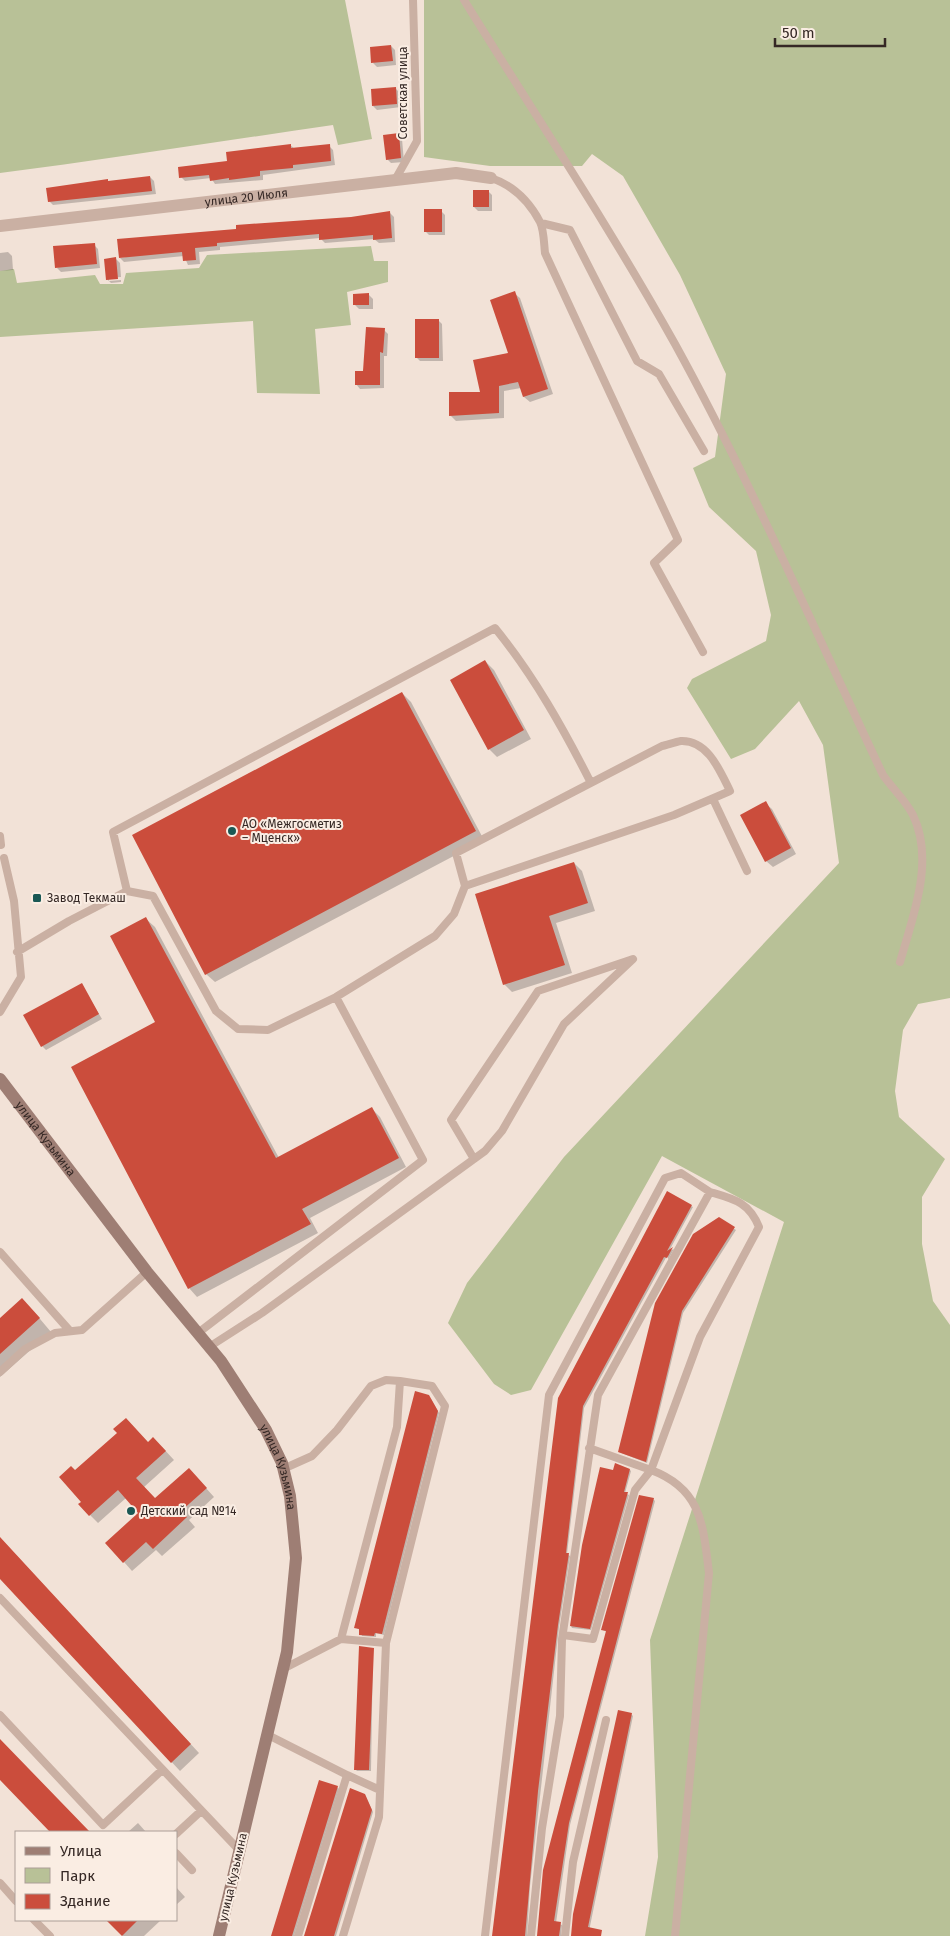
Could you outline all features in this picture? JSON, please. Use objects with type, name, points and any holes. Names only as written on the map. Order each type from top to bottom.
[{"type":"main road","name":"улица Кузьмина","points":[[0,1078],[147,1272],[246,1395],[266,1430],[283,1469],[295,1530],[296,1558],[292,1610],[283,1669],[219,1936]]},
{"type":"street","name":"улица 20 Июля","points":[[0,226],[456,173],[491,178]]},
{"type":"lane","name":"Советская улица","points":[[395,180],[417,141],[413,0]]},
{"type":"lane","points":[[464,0],[578,179],[674,343],[726,440],[883,775],[912,814],[923,840],[924,859],[914,913],[900,962]]},
{"type":"lane","points":[[491,178],[508,184],[519,193],[541,223],[545,254],[678,540],[654,563],[703,652]]},
{"type":"lane","points":[[541,223],[570,230],[637,361],[659,374],[704,451]]},
{"type":"lane","points":[[127,891],[113,832],[495,628],[522,661],[542,692],[591,783]]},
{"type":"lane","points":[[17,952],[69,921],[127,891],[154,896],[216,1011],[238,1029],[268,1030],[336,997],[435,936],[454,914],[465,886],[456,853],[662,746],[680,741],[696,744],[708,753],[720,770],[730,791],[674,815],[465,886]]},
{"type":"lane","points":[[713,799],[747,871]]},
{"type":"lane","points":[[0,836],[1,845]]},
{"type":"lane","points":[[0,1012],[20,977],[14,901],[4,858]]},
{"type":"lane","points":[[209,1347],[262,1313],[485,1152],[502,1131],[564,1024],[633,959],[538,991],[451,1120],[474,1159]]},
{"type":"lane","points":[[198,1333],[423,1160],[336,997]]},
{"type":"lane","points":[[485,1936],[549,1395],[665,1178],[681,1174],[710,1192],[737,1200],[753,1213],[759,1227],[700,1337],[651,1470],[635,1490],[593,1639],[563,1636]]},
{"type":"lane","points":[[531,1936],[542,1828],[560,1716],[563,1636],[598,1395],[710,1192]]},
{"type":"lane","points":[[0,1252],[70,1331]]},
{"type":"lane","points":[[0,1372],[25,1349],[55,1332],[82,1330],[147,1272]]},
{"type":"lane","points":[[283,1469],[312,1456],[337,1430],[371,1386],[386,1380],[432,1386],[445,1406],[386,1643],[379,1817],[343,1936]]},
{"type":"lane","points":[[341,1639],[397,1427],[400,1381]]},
{"type":"lane","points":[[589,1448],[668,1476],[694,1500],[704,1536],[708,1573],[675,1936]]},
{"type":"lane","points":[[0,1598],[239,1850]]},
{"type":"lane","points":[[283,1669],[341,1639],[386,1643]]},
{"type":"lane","points":[[0,1715],[103,1825],[162,1770]]},
{"type":"lane","points":[[566,1936],[573,1862],[606,1720]]},
{"type":"lane","points":[[268,1735],[380,1790]]},
{"type":"lane","points":[[298,1936],[347,1775]]},
{"type":"lane","points":[[178,1832],[201,1811]]},
{"type":"lane","points":[[178,1855],[192,1870]]},
{"type":"lane","points":[[0,1883],[15,1900]]},
{"type":"lane","points":[[35,1921],[50,1936]]},
{"type":"green space","points":[[0,0],[345,0],[372,139],[338,145],[333,125],[0,173]]},
{"type":"green space","points":[[424,0],[950,0],[950,998],[918,1004],[903,1030],[895,1091],[899,1117],[945,1159],[922,1197],[922,1244],[933,1301],[950,1325],[950,1936],[645,1936],[658,1857],[650,1640],[784,1222],[662,1156],[531,1390],[511,1395],[494,1384],[448,1323],[467,1283],[564,1157],[839,863],[823,745],[799,701],[755,749],[731,759],[687,688],[692,679],[766,641],[771,615],[756,551],[709,507],[693,468],[715,457],[726,374],[680,275],[623,176],[592,154],[582,166],[490,166],[424,157]]},
{"type":"green space","points":[[371,246],[374,261],[388,261],[388,282],[347,292],[351,325],[315,329],[320,394],[257,393],[253,321],[0,337],[0,271],[14,269],[17,283],[95,275],[100,284],[123,284],[126,273],[199,268],[207,255]]},
{"type":"building","points":[[391,45],[393,61],[371,63],[370,47]]},
{"type":"building","points":[[396,87],[397,104],[372,106],[371,89]]},
{"type":"building","points":[[399,133],[401,158],[386,160],[383,135]]},
{"type":"building","points":[[291,144],[291,148],[330,144],[331,161],[293,165],[293,168],[260,171],[260,176],[229,180],[229,178],[210,181],[209,175],[179,178],[178,167],[227,161],[226,152]]},
{"type":"building","points":[[150,176],[152,191],[48,202],[46,188],[108,179],[108,181]]},
{"type":"building","points":[[473,190],[489,190],[489,207],[473,207]]},
{"type":"building","points":[[424,209],[442,209],[442,232],[424,232]]},
{"type":"building","points":[[390,211],[392,238],[373,240],[373,235],[319,240],[319,234],[217,243],[217,246],[195,248],[196,260],[183,261],[182,252],[119,258],[117,239],[236,229],[236,225],[351,217]]},
{"type":"building","points":[[95,243],[97,264],[55,268],[53,246]]},
{"type":"building","points":[[116,257],[118,279],[106,280],[104,259]]},
{"type":"building","points":[[515,291],[548,389],[523,397],[518,382],[499,386],[499,413],[449,416],[449,392],[480,392],[473,360],[508,353],[490,300]]},
{"type":"building","points":[[369,293],[369,305],[353,305],[353,294]]},
{"type":"building","points":[[415,319],[439,319],[439,358],[415,358]]},
{"type":"building","points":[[366,327],[385,328],[383,353],[380,352],[380,385],[355,385],[355,371],[363,371]]},
{"type":"building","points":[[485,660],[524,730],[488,750],[450,680]]},
{"type":"building","points":[[402,692],[476,831],[205,975],[132,835]]},
{"type":"building","points":[[766,801],[791,848],[765,862],[740,815]]},
{"type":"building","points":[[574,862],[588,903],[549,916],[565,965],[503,985],[475,894]]},
{"type":"building","points":[[146,917],[276,1158],[372,1107],[399,1158],[302,1209],[311,1224],[188,1289],[71,1067],[155,1022],[110,936]]},
{"type":"building","points":[[82,983],[99,1014],[41,1047],[23,1015]]},
{"type":"building","points":[[667,1191],[692,1205],[667,1251],[673,1247],[666,1260],[667,1258],[664,1257],[583,1406],[566,1553],[569,1553],[558,1625],[538,1791],[525,1936],[492,1936],[558,1398]]},
{"type":"building","points":[[719,1217],[735,1227],[682,1311],[646,1462],[618,1452],[655,1303],[693,1234]]},
{"type":"building","points":[[22,1298],[40,1318],[0,1354],[0,1318]]},
{"type":"building","points":[[415,1391],[429,1395],[438,1411],[382,1634],[375,1633],[374,1636],[359,1635],[359,1629],[354,1628]]},
{"type":"building","points":[[126,1418],[148,1442],[153,1437],[166,1451],[136,1478],[155,1498],[189,1468],[207,1488],[181,1511],[187,1517],[153,1549],[146,1542],[123,1563],[105,1543],[138,1513],[118,1490],[89,1516],[78,1504],[81,1502],[59,1477],[71,1466],[75,1470],[117,1433],[113,1429]]},
{"type":"building","points":[[615,1463],[630,1469],[624,1492],[628,1492],[590,1629],[570,1626],[582,1545],[600,1467],[613,1470]]},
{"type":"building","points":[[639,1495],[654,1498],[569,1823],[554,1921],[561,1922],[559,1936],[537,1936],[543,1870],[606,1631],[601,1630]]},
{"type":"building","points":[[0,1537],[191,1744],[171,1763],[0,1579]]},
{"type":"building","points":[[359,1646],[374,1648],[369,1770],[354,1770]]},
{"type":"building","points":[[618,1710],[632,1713],[588,1927],[602,1930],[601,1936],[571,1936],[573,1914]]},
{"type":"building","points":[[0,1739],[89,1831],[49,1831],[0,1780]]},
{"type":"building","points":[[319,1780],[338,1786],[292,1936],[271,1936]]},
{"type":"building","points":[[350,1788],[365,1794],[372,1810],[334,1936],[304,1936]]},
{"type":"building","points":[[107,1921],[137,1921],[122,1936]]},
{"type":"place","name":"АО «Межгосметиз – Мценск»","points":[[232,831]]},
{"type":"place","name":"Завод Текмаш","points":[[37,898]]},
{"type":"place","name":"Детский сад №14","points":[[131,1511]]}]
